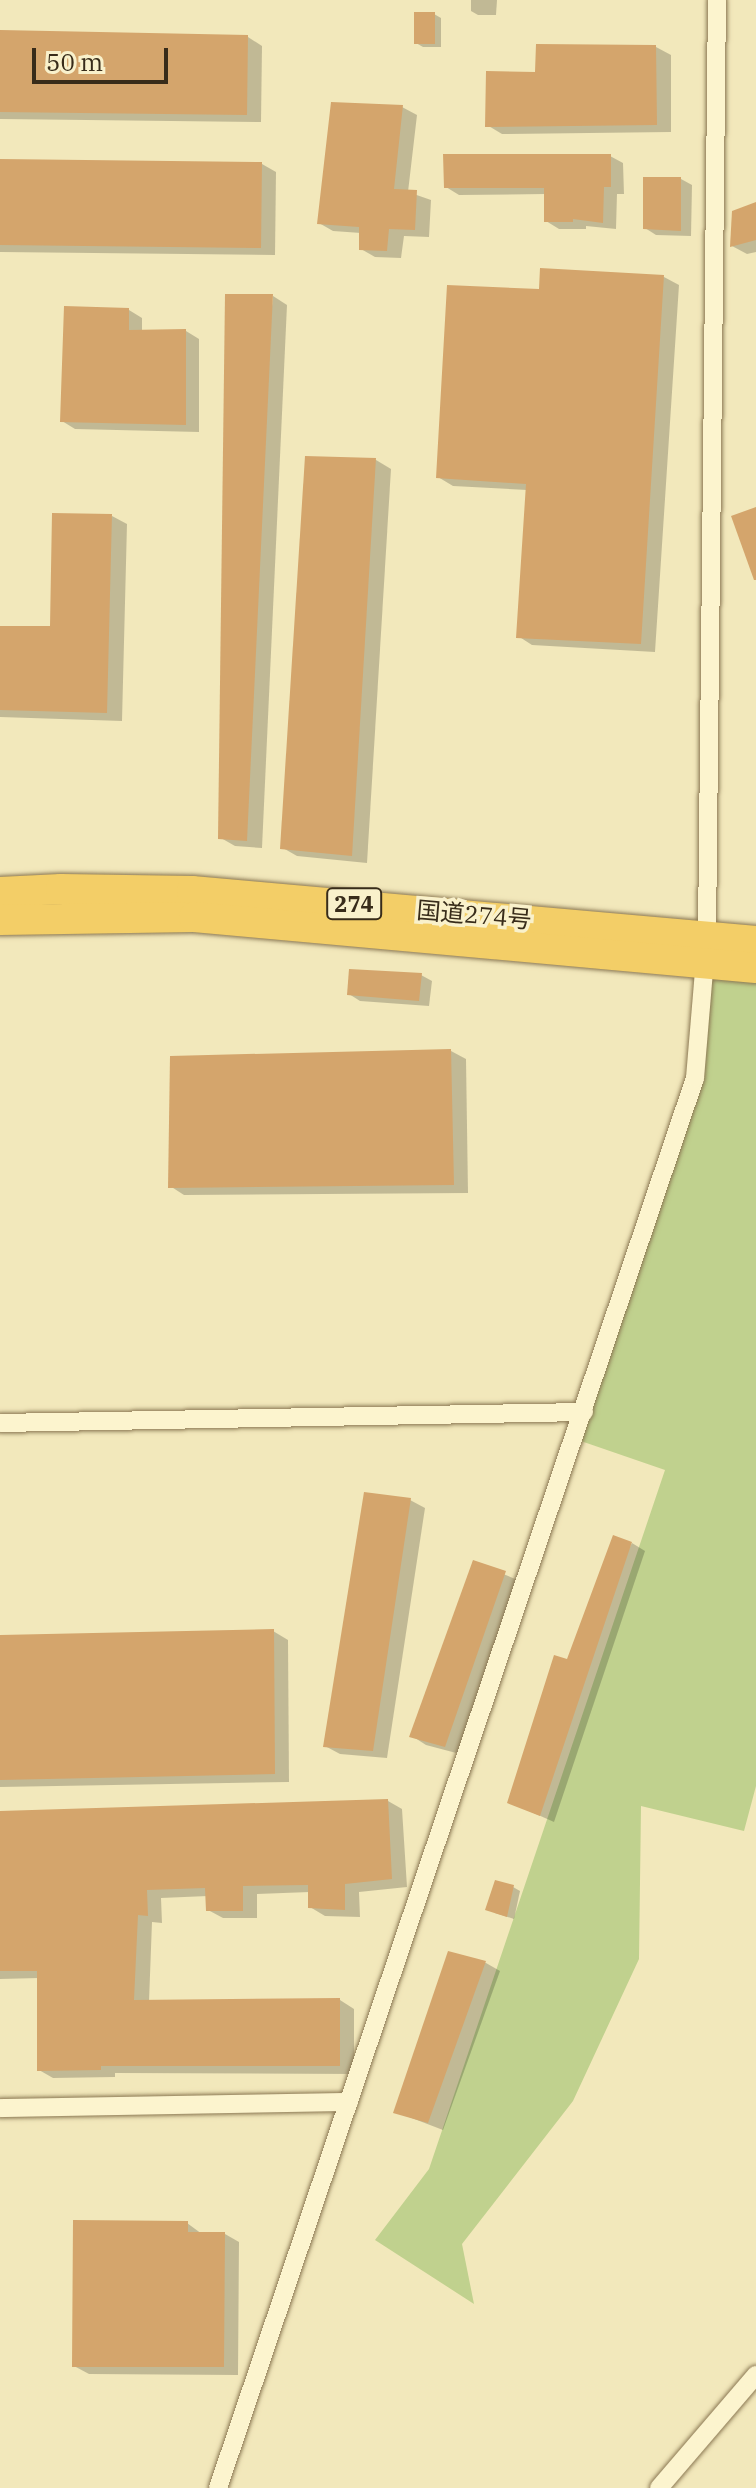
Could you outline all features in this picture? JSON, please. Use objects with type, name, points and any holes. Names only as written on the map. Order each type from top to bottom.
[{"type":"highway","name":"国道274号","points":[[0,892],[61,889],[192,891],[706,950],[756,968]]},
{"type":"highway","name":"国道274号","points":[[0,920],[194,917],[706,950],[756,941]]},
{"type":"street","points":[[218,2488],[695,1078],[706,950],[717,0]]},
{"type":"street","points":[[0,1423],[584,1412]]},
{"type":"street","points":[[0,2108],[349,2102]]},
{"type":"street","points":[[659,2488],[756,2375]]},
{"type":"green space","points":[[705,963],[756,968],[756,1786],[744,1831],[641,1806],[639,1959],[573,2101],[462,2244],[474,2304],[375,2240],[429,2169],[665,1470],[575,1439],[695,1078]]},
{"type":"building","points":[[414,12],[435,12],[435,44],[414,44]]},
{"type":"building","points":[[0,30],[248,35],[247,115],[0,112]]},
{"type":"building","points":[[536,44],[656,45],[657,125],[485,127],[486,71],[535,72]]},
{"type":"building","points":[[331,102],[403,105],[394,189],[417,190],[415,230],[389,229],[387,251],[359,250],[359,227],[317,224]]},
{"type":"building","points":[[443,154],[611,154],[611,187],[604,187],[603,223],[573,219],[573,222],[544,222],[544,188],[444,188]]},
{"type":"building","points":[[0,159],[262,162],[261,248],[0,245]]},
{"type":"building","points":[[643,177],[681,177],[681,231],[643,229]]},
{"type":"building","points":[[756,202],[756,240],[730,247],[732,211]]},
{"type":"building","points":[[540,268],[664,275],[641,644],[516,638],[526,484],[436,478],[447,285],[539,289]]},
{"type":"building","points":[[225,294],[273,294],[247,841],[218,839]]},
{"type":"building","points":[[64,306],[129,308],[129,330],[186,329],[186,425],[60,422]]},
{"type":"building","points":[[305,456],[376,458],[352,856],[280,849]]},
{"type":"building","points":[[756,507],[756,580],[754,580],[731,516]]},
{"type":"building","points":[[52,513],[112,514],[107,713],[0,710],[0,626],[50,626]]},
{"type":"building","points":[[349,969],[422,973],[419,1001],[347,995]]},
{"type":"building","points":[[451,1049],[454,1185],[168,1188],[170,1056]]},
{"type":"building","points":[[364,1492],[411,1498],[373,1751],[323,1747]]},
{"type":"building","points":[[613,1535],[632,1542],[540,1816],[507,1803],[554,1655],[567,1659]]},
{"type":"building","points":[[473,1560],[506,1571],[445,1747],[409,1737]]},
{"type":"building","points":[[274,1629],[275,1774],[0,1780],[0,1635]]},
{"type":"building","points":[[388,1799],[392,1879],[345,1884],[345,1910],[308,1908],[308,1885],[243,1886],[243,1911],[206,1911],[205,1888],[147,1890],[148,1916],[138,1915],[134,2000],[340,1998],[340,2066],[101,2066],[101,2070],[37,2071],[37,1971],[0,1971],[0,1811]]},
{"type":"building","points":[[495,1880],[514,1885],[507,1917],[485,1910]]},
{"type":"building","points":[[448,1951],[486,1961],[428,2123],[393,2113]]},
{"type":"building","points":[[73,2220],[188,2221],[188,2232],[225,2232],[224,2367],[72,2367]]}]
